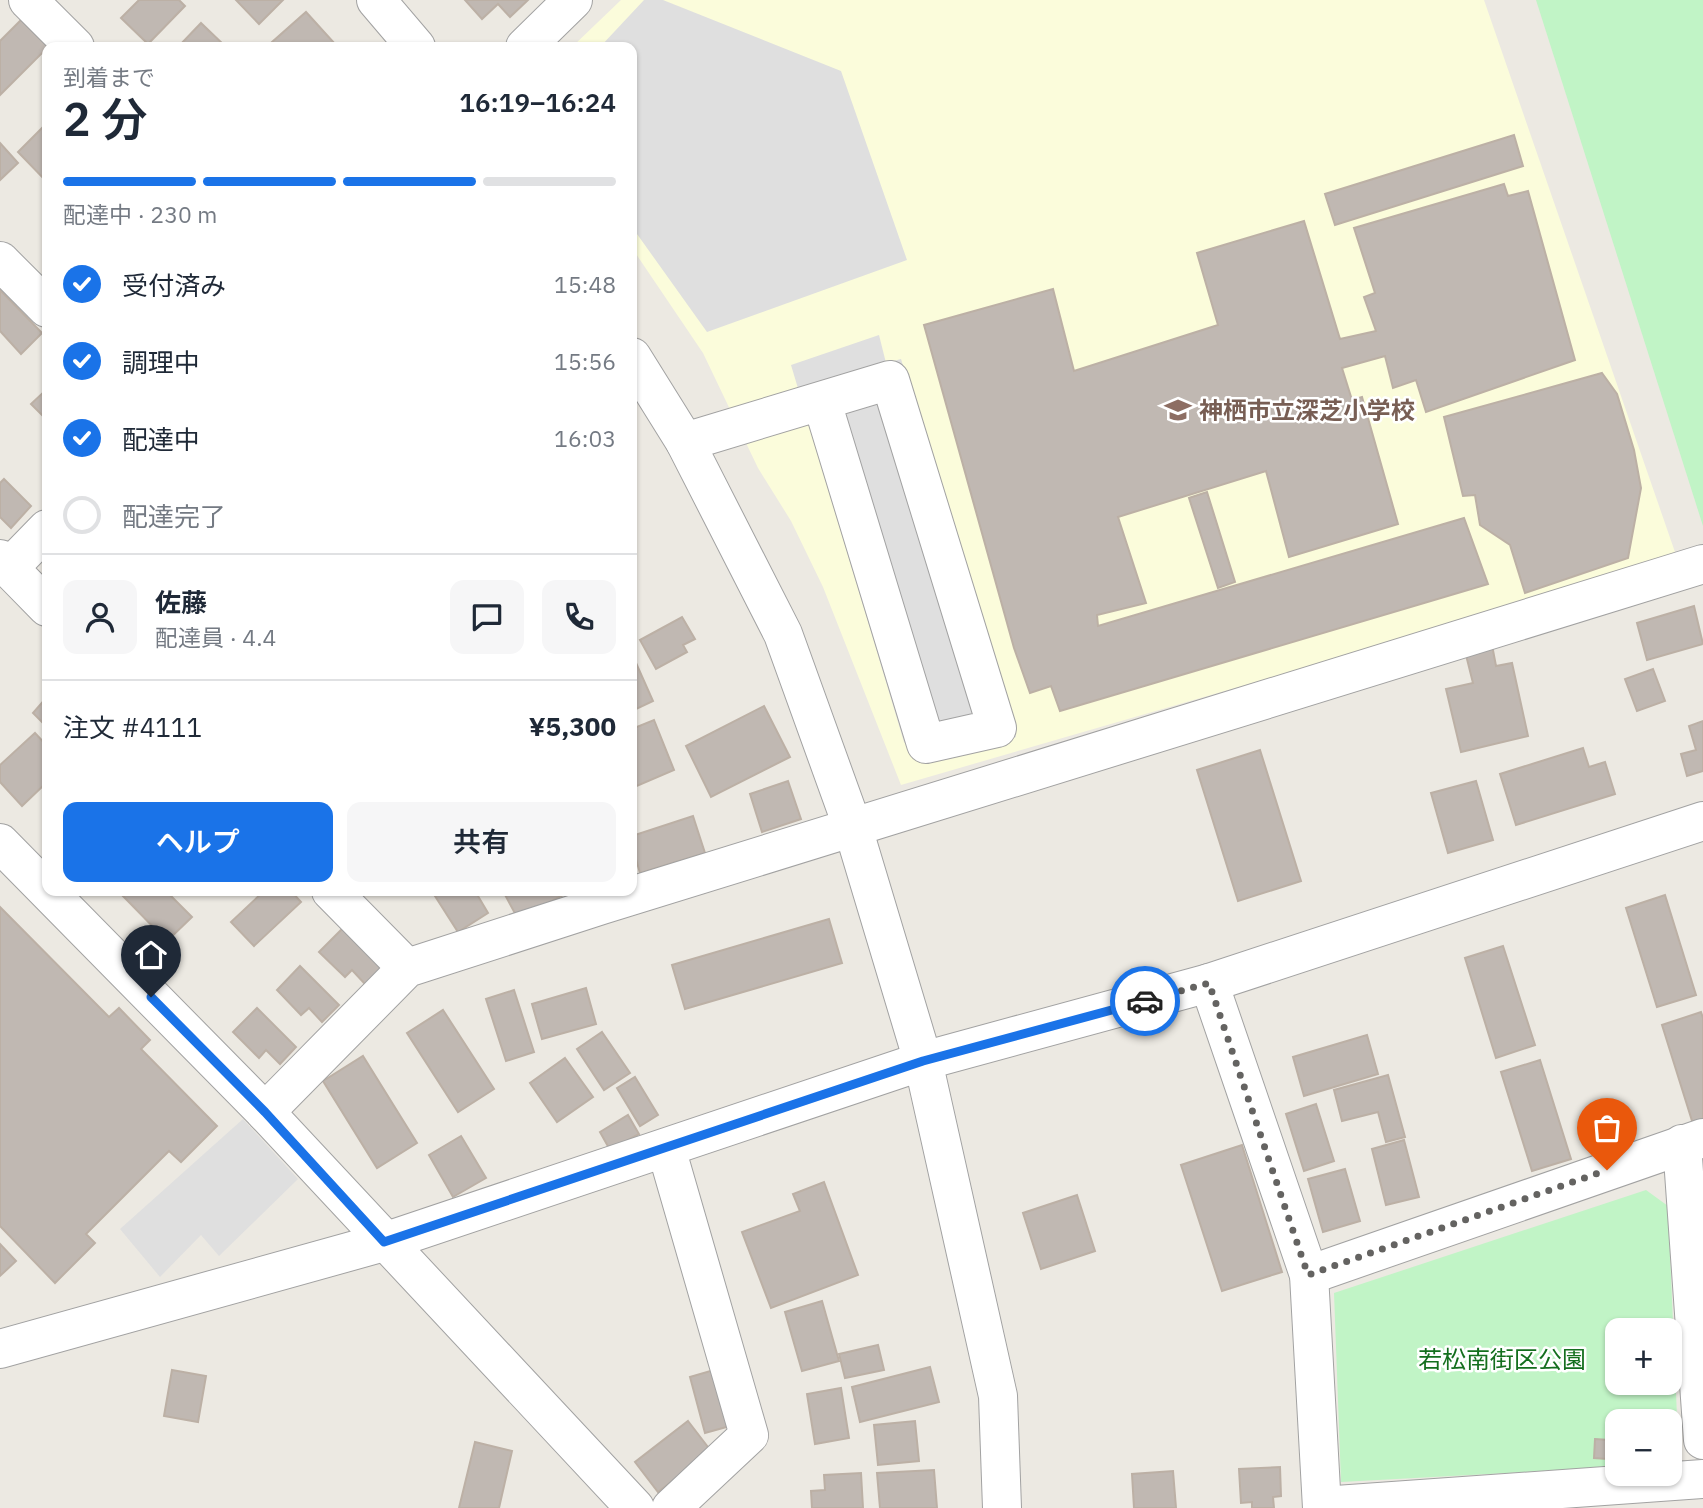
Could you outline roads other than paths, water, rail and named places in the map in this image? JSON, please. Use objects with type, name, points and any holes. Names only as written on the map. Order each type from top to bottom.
[{"type":"street","points":[[28,0],[70,42]]},
{"type":"street","points":[[376,0],[412,42]]},
{"type":"street","points":[[529,42],[573,0]]},
{"type":"street","points":[[0,261],[42,303]]},
{"type":"street","points":[[637,365],[685,442],[783,634],[853,828],[923,1061],[998,1396],[1002,1508]]},
{"type":"street","points":[[685,442],[890,380],[997,728],[926,744],[822,402]]},
{"type":"street","points":[[42,533],[4,564],[42,602]]},
{"type":"street","points":[[637,887],[853,828],[1703,564]]},
{"type":"street","points":[[0,1349],[384,1242],[923,1061],[1209,983],[1703,821]]},
{"type":"street","points":[[0,843],[42,886]]},
{"type":"street","points":[[52,896],[265,1112],[635,1508]]},
{"type":"street","points":[[336,896],[407,968]]},
{"type":"street","points":[[265,1112],[407,968],[598,898]]},
{"type":"street","points":[[1209,983],[1308,1275],[1322,1507],[1703,1479]]},
{"type":"street","points":[[1308,1275],[1692,1141],[1703,1440]]},
{"type":"street","points":[[666,1148],[750,1435],[671,1508]]},
{"type":"place","name":"神栖市立深芝小学校","points":[[1178,410]]},
{"type":"park label","name":"若松南街区公園","points":[[1502,1359]]}]
